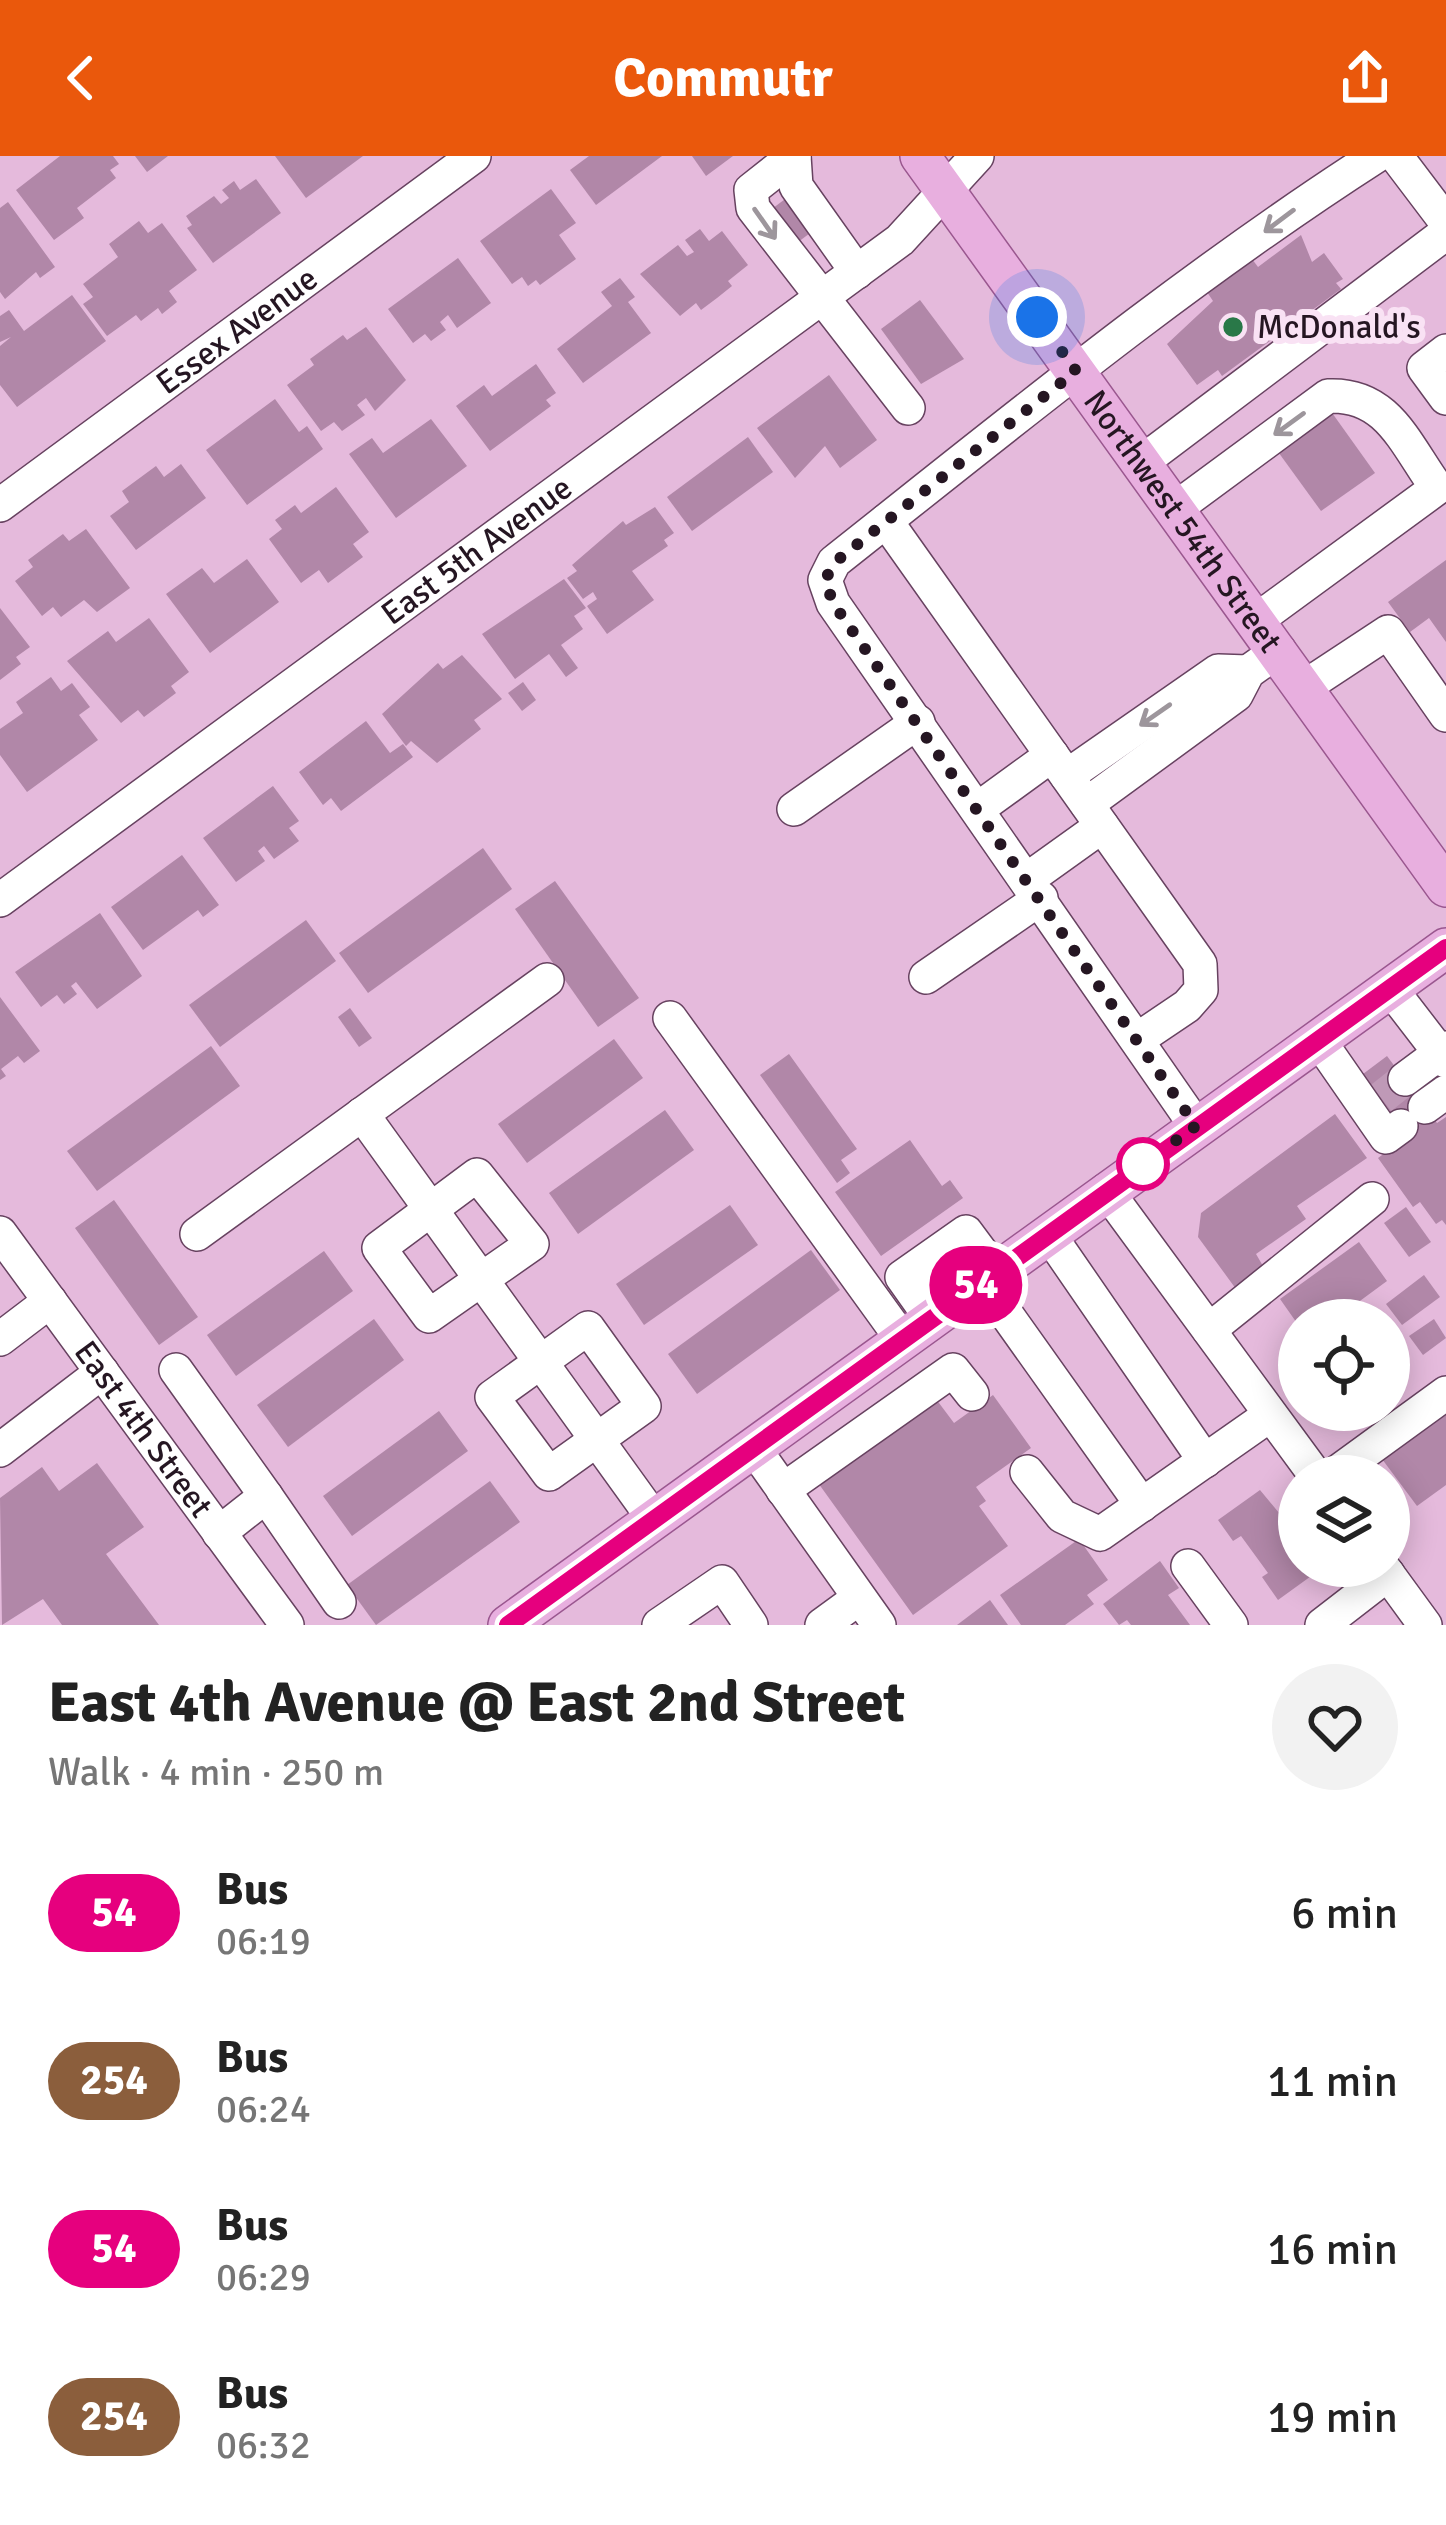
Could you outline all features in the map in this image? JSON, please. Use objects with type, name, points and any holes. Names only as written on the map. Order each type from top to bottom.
[{"type":"main road","name":"Northwest 54th Street","points":[[920,156],[1176,508],[1262,647],[1306,686],[1446,887]]},
{"type":"main road","points":[[508,1625],[1446,948]]},
{"type":"street","name":"Essex Avenue","points":[[0,505],[474,156]]},
{"type":"street","points":[[794,156],[796,186],[857,272]]},
{"type":"street","points":[[794,156],[757,183],[750,199],[908,408]]},
{"type":"street","name":"East 5th Avenue","points":[[0,900],[900,240],[977,156]]},
{"type":"street","points":[[1196,1126],[833,603],[825,580],[835,562],[1076,371],[1305,201],[1376,156]]},
{"type":"street","points":[[1396,156],[1446,222]]},
{"type":"street","points":[[1142,462],[1446,233]]},
{"type":"street","points":[[1446,351],[1424,368],[1446,398]]},
{"type":"street","points":[[979,808],[1077,790],[1236,695],[1262,647],[1436,488],[1381,410],[1356,395],[1328,396],[1176,508]]},
{"type":"street","points":[[886,521],[1200,964],[1201,990],[1187,1006],[1138,1039]]},
{"type":"street","points":[[1306,686],[1388,632],[1446,715]]},
{"type":"street","points":[[794,809],[918,722]]},
{"type":"street","points":[[926,977],[1035,889],[1077,790]]},
{"type":"street","points":[[197,1234],[547,980]]},
{"type":"street","points":[[1318,1039],[1414,1102],[1444,1054],[1390,988]]},
{"type":"street","points":[[670,1018],[916,1328]]},
{"type":"street","points":[[362,1114],[654,1519]]},
{"type":"street","points":[[477,1175],[532,1244],[429,1316],[379,1248],[431,1210],[477,1175]]},
{"type":"street","points":[[1106,1190],[1300,1455]]},
{"type":"street","points":[[1209,1330],[1372,1199]]},
{"type":"street","points":[[1048,1233],[1205,1460]]},
{"type":"street","name":"East 4th Street","points":[[0,1235],[286,1625]]},
{"type":"street","points":[[989,1276],[1142,1505]]},
{"type":"street","points":[[0,1339],[50,1301]]},
{"type":"street","points":[[588,1328],[644,1406],[597,1439],[549,1474],[492,1397],[588,1328]]},
{"type":"street","points":[[176,1370],[339,1602]]},
{"type":"street","points":[[783,1490],[953,1370],[972,1394]]},
{"type":"street","points":[[0,1450],[102,1372]]},
{"type":"street","points":[[1361,1455],[1446,1393]]},
{"type":"street","points":[[1027,1472],[1062,1516],[1100,1534],[1270,1415]]},
{"type":"street","points":[[753,1447],[869,1611],[822,1625]]},
{"type":"street","points":[[219,1533],[266,1496]]},
{"type":"street","points":[[1188,1566],[1231,1625]]},
{"type":"street","points":[[658,1625],[722,1582],[752,1625]]},
{"type":"street","points":[[1322,1625],[1366,1587]]},
{"type":"street","points":[[1397,1587],[1425,1625]]},
{"type":"building","points":[[60,156],[113,156],[119,164],[110,170],[116,178],[77,208],[84,218],[54,240],[16,190]]},
{"type":"building","points":[[135,156],[168,156],[147,172]]},
{"type":"building","points":[[275,156],[363,156],[306,198]]},
{"type":"building","points":[[589,156],[662,156],[596,205],[570,170]]},
{"type":"building","points":[[692,156],[733,156],[706,176]]},
{"type":"building","points":[[256,179],[281,213],[213,263],[187,228],[192,225],[186,216],[214,196],[221,204],[229,198],[222,190],[234,181],[240,190]]},
{"type":"building","points":[[804,185],[829,219],[786,251],[761,217]]},
{"type":"building","points":[[551,189],[576,223],[559,235],[576,259],[540,285],[536,280],[528,286],[522,277],[512,284],[480,241]]},
{"type":"building","points":[[8,202],[55,267],[40,278],[36,272],[5,299],[0,292],[0,208]]},
{"type":"building","points":[[139,221],[148,233],[162,223],[197,270],[169,291],[177,302],[162,314],[158,308],[141,321],[136,315],[107,336],[83,304],[93,297],[83,284],[118,257],[109,244]]},
{"type":"building","points":[[700,229],[709,241],[722,231],[748,265],[728,281],[732,286],[701,310],[696,303],[680,316],[640,274],[678,245],[687,256],[694,252],[685,240]]},
{"type":"building","points":[[1301,235],[1312,262],[1324,253],[1343,279],[1336,283],[1341,289],[1222,376],[1218,370],[1197,385],[1167,344],[1213,301],[1207,292],[1252,259],[1258,267]]},
{"type":"building","points":[[458,258],[491,303],[457,328],[448,315],[440,322],[446,330],[431,341],[425,334],[413,343],[388,309]]},
{"type":"building","points":[[620,278],[635,297],[628,302],[651,333],[583,383],[557,349],[612,306],[601,292]]},
{"type":"building","points":[[72,295],[106,341],[17,407],[0,385],[0,346],[11,337],[0,342],[0,316],[9,310],[24,331]]},
{"type":"building","points":[[920,300],[964,359],[921,384],[881,329]]},
{"type":"building","points":[[366,327],[406,380],[375,411],[366,398],[357,405],[365,415],[342,431],[334,422],[321,431],[287,385],[314,365],[310,359],[343,335],[347,340]]},
{"type":"building","points":[[536,364],[556,393],[546,400],[551,406],[490,451],[456,406],[484,385],[492,396]]},
{"type":"building","points":[[829,375],[877,440],[840,468],[825,446],[795,478],[757,428]]},
{"type":"building","points":[[275,399],[299,432],[307,426],[323,449],[247,505],[206,450]]},
{"type":"building","points":[[1330,410],[1375,473],[1321,511],[1276,449]]},
{"type":"building","points":[[431,419],[467,466],[396,518],[349,454],[372,438],[383,453]]},
{"type":"building","points":[[748,437],[773,472],[692,531],[667,497]]},
{"type":"building","points":[[181,464],[206,498],[136,550],[110,516],[129,502],[122,491],[156,466],[164,477]]},
{"type":"building","points":[[336,487],[369,532],[353,544],[363,557],[328,583],[319,570],[301,583],[269,539],[282,529],[275,520],[295,505],[301,513]]},
{"type":"building","points":[[655,507],[674,533],[664,540],[668,546],[632,571],[654,600],[607,634],[587,606],[597,599],[593,592],[583,599],[567,578],[577,571],[572,565],[623,521],[626,525]]},
{"type":"building","points":[[86,529],[130,588],[97,612],[84,600],[61,617],[53,607],[42,616],[15,581],[33,567],[28,560],[63,534],[69,541]]},
{"type":"building","points":[[247,559],[279,602],[210,653],[166,594],[202,568],[214,583]]},
{"type":"building","points":[[1446,560],[1446,642],[1429,618],[1410,632],[1388,602]]},
{"type":"building","points":[[564,579],[586,608],[574,616],[583,629],[561,645],[578,668],[566,677],[549,654],[515,679],[482,634]]},
{"type":"building","points":[[0,608],[30,647],[16,657],[21,664],[0,680]]},
{"type":"building","points":[[149,618],[189,672],[171,686],[176,693],[144,717],[138,710],[121,723],[67,661],[108,631],[116,642]]},
{"type":"building","points":[[462,655],[502,699],[474,720],[481,729],[437,763],[411,741],[406,746],[382,714],[438,663],[443,669]]},
{"type":"building","points":[[51,677],[61,691],[72,683],[90,707],[79,715],[98,740],[27,792],[0,755],[0,729],[23,713],[16,702]]},
{"type":"building","points":[[523,682],[536,700],[522,711],[508,693]]},
{"type":"building","points":[[366,721],[390,753],[403,744],[413,757],[341,811],[331,798],[323,805],[299,772]]},
{"type":"building","points":[[273,786],[299,821],[289,828],[299,841],[274,859],[264,846],[258,851],[265,861],[236,882],[203,838]]},
{"type":"building","points":[[483,848],[512,889],[368,993],[339,953]]},
{"type":"building","points":[[182,855],[219,905],[203,917],[198,910],[143,950],[111,907]]},
{"type":"building","points":[[555,881],[639,998],[598,1027],[515,909]]},
{"type":"building","points":[[100,913],[142,976],[97,1009],[76,982],[71,986],[77,994],[64,1004],[57,995],[41,1007],[15,972]]},
{"type":"building","points":[[306,920],[336,961],[220,1047],[189,1005]]},
{"type":"building","points":[[0,997],[40,1051],[24,1063],[18,1056],[1,1069],[6,1076],[0,1080]]},
{"type":"building","points":[[350,1008],[372,1038],[359,1047],[338,1017]]},
{"type":"building","points":[[614,1039],[643,1078],[527,1163],[498,1124]]},
{"type":"building","points":[[211,1046],[240,1086],[97,1191],[67,1151]]},
{"type":"building","points":[[789,1054],[857,1149],[841,1160],[850,1173],[837,1183],[760,1075]]},
{"type":"building","points":[[1387,1056],[1437,1123],[1446,1117],[1446,1225],[1442,1220],[1436,1224],[1420,1202],[1413,1207],[1378,1158],[1408,1136],[1363,1074]]},
{"type":"building","points":[[665,1110],[694,1150],[578,1234],[549,1193]]},
{"type":"building","points":[[1335,1114],[1367,1158],[1297,1206],[1306,1219],[1256,1254],[1263,1266],[1236,1289],[1198,1237],[1201,1213]]},
{"type":"building","points":[[910,1140],[942,1186],[950,1180],[963,1198],[881,1256],[835,1192]]},
{"type":"building","points":[[114,1200],[198,1317],[159,1345],[75,1228]]},
{"type":"building","points":[[730,1205],[758,1245],[644,1325],[616,1284]]},
{"type":"building","points":[[1406,1207],[1431,1242],[1409,1257],[1384,1223]]},
{"type":"building","points":[[1359,1242],[1387,1281],[1363,1299],[1280,1299]]},
{"type":"building","points":[[811,1250],[840,1290],[697,1394],[668,1354]]},
{"type":"building","points":[[324,1251],[353,1291],[236,1376],[207,1335]]},
{"type":"building","points":[[1424,1275],[1440,1297],[1410,1319],[1410,1299],[1393,1299]]},
{"type":"building","points":[[374,1319],[404,1360],[288,1447],[257,1405]]},
{"type":"building","points":[[1434,1319],[1446,1338],[1423,1355],[1410,1335]]},
{"type":"building","points":[[933,1395],[954,1423],[993,1395],[1031,1448],[976,1487],[986,1501],[979,1506],[1008,1546],[913,1615],[816,1480]]},
{"type":"building","points":[[439,1411],[468,1451],[352,1536],[323,1496]]},
{"type":"building","points":[[1446,1413],[1446,1485],[1417,1506],[1410,1497],[1410,1455],[1388,1455]]},
{"type":"building","points":[[97,1463],[144,1527],[106,1554],[159,1625],[62,1625],[43,1599],[2,1625],[0,1498],[42,1467],[59,1491]]},
{"type":"building","points":[[490,1481],[520,1522],[376,1625],[347,1585]]},
{"type":"building","points":[[1260,1490],[1278,1512],[1278,1587],[1296,1587],[1278,1600],[1262,1577],[1268,1573],[1241,1536],[1233,1541],[1218,1520]]},
{"type":"building","points":[[1079,1539],[1108,1580],[1087,1595],[1094,1604],[1065,1625],[1021,1625],[1000,1595]]},
{"type":"building","points":[[1160,1561],[1179,1588],[1168,1595],[1190,1625],[1131,1625],[1127,1620],[1119,1625],[1103,1604]]},
{"type":"building","points":[[990,1600],[1008,1625],[957,1625]]},
{"type":"tunnel","points":[[1381,1098],[1405,1079]]},
{"type":"bus line","name":"54","points":[[508,1625],[1446,948]]},
{"type":"place","name":"McDonald's","points":[[1233,327]]},
{"type":"route","points":[[1037,317],[1076,371],[835,562],[825,580],[833,603],[1196,1126],[1136,1169],[1143,1164]]}]
